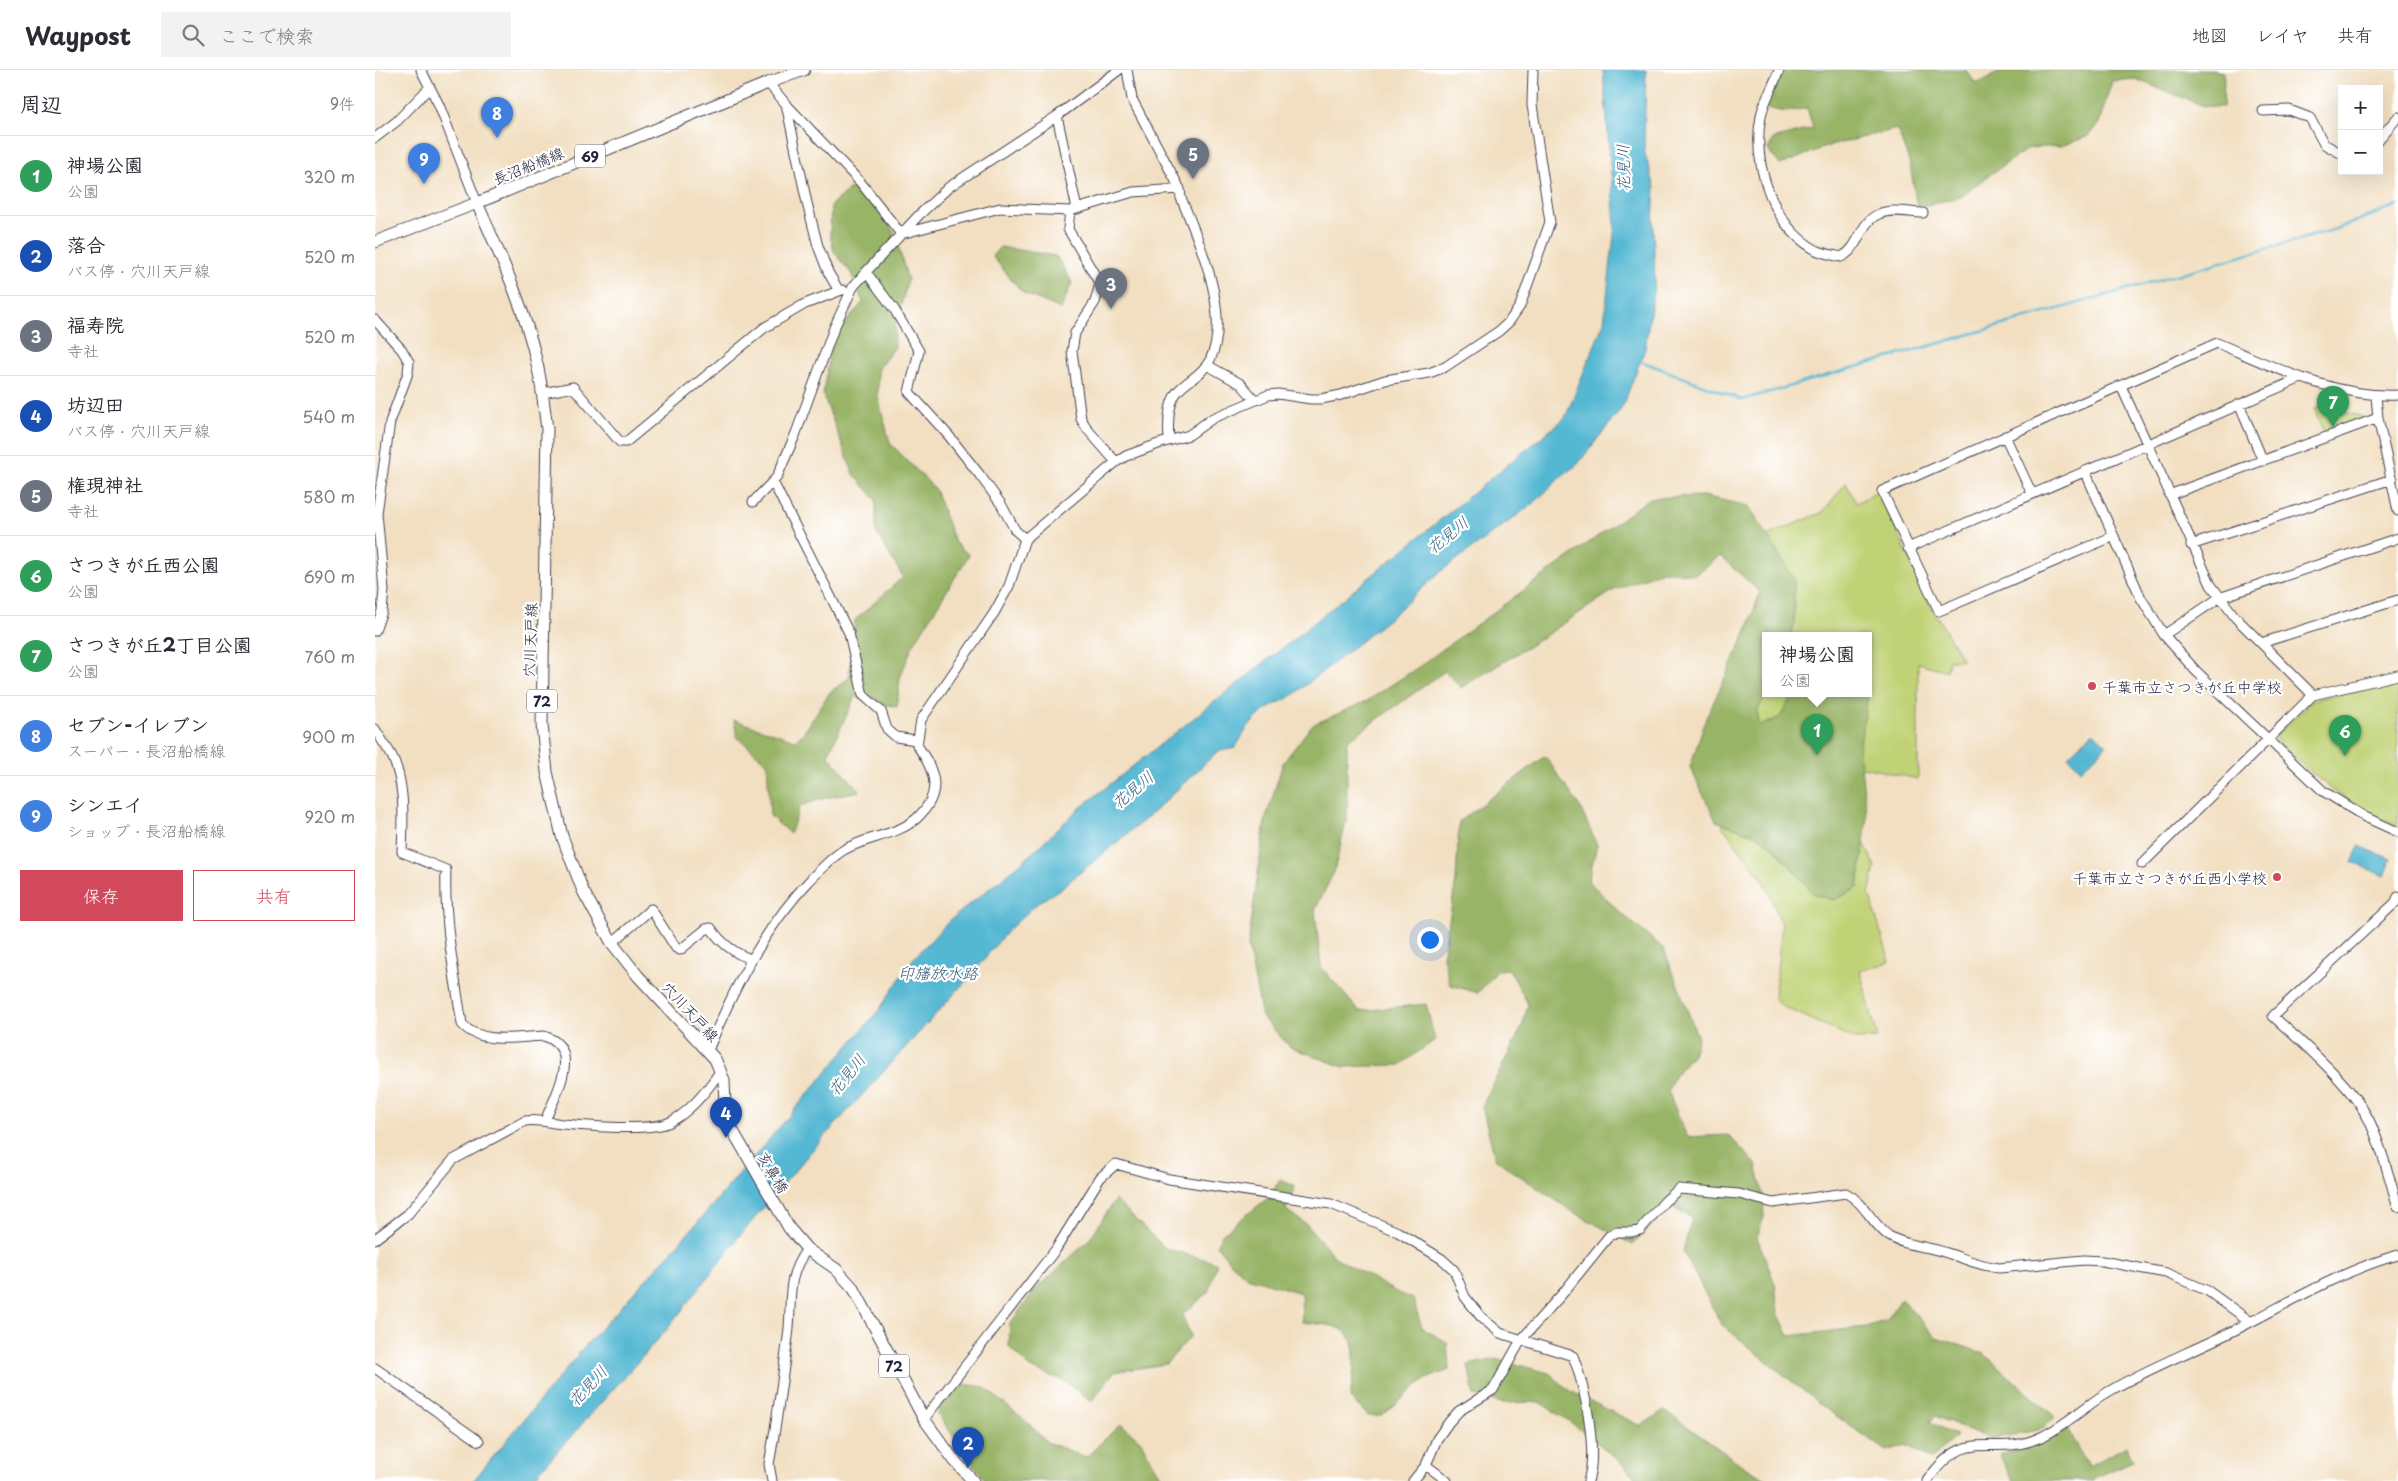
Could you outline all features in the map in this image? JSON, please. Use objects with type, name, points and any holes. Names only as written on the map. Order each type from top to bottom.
[{"type":"main road","name":"長沼船橋線","points":[[375,242],[477,203],[768,83],[804,70]]},
{"type":"main road","name":"穴川天戸線","points":[[477,203],[523,315],[537,364],[543,394],[547,428],[542,706],[544,753],[555,811],[571,862],[583,891],[612,943],[651,990],[708,1050],[721,1070],[730,1126],[744,1152]]},
{"type":"main road","name":"亥鼻橋","points":[[744,1152],[796,1238],[807,1248]]},
{"type":"main road","name":"72","points":[[807,1248],[843,1275],[854,1289],[924,1419],[954,1460],[973,1481]]},
{"type":"street","points":[[421,70],[430,87],[477,203]]},
{"type":"street","points":[[753,502],[777,476],[796,433],[834,328],[853,288],[866,272],[901,234],[949,187],[1057,116],[1119,70]]},
{"type":"street","points":[[1127,70],[1132,99],[1180,188],[1181,198],[1205,261],[1216,306],[1214,350],[1203,371],[1175,395],[1168,427],[1169,440]]},
{"type":"street","points":[[708,1050],[751,959],[790,901],[823,867],[842,851],[906,826],[921,815],[933,795],[935,781],[929,762],[916,740],[921,720],[994,613],[1009,586],[1025,539],[1125,456],[1189,435],[1213,418],[1255,400],[1278,394],[1321,399],[1341,395],[1385,380],[1429,373],[1445,367],[1499,331],[1509,322],[1520,306],[1549,222],[1532,105],[1533,70]]},
{"type":"street","points":[[1779,70],[1761,114],[1759,148],[1770,194],[1781,215],[1797,235],[1816,250],[1841,257],[1852,250],[1865,226],[1880,213],[1923,212]]},
{"type":"street","points":[[768,83],[861,183],[901,234]]},
{"type":"street","points":[[375,138],[392,127],[430,87]]},
{"type":"street","points":[[786,104],[818,246],[828,272],[839,291]]},
{"type":"street","points":[[2263,111],[2289,110],[2310,118],[2324,144],[2338,152]]},
{"type":"street","points":[[1057,116],[1074,210],[1067,229],[1100,284],[1095,302],[1075,333],[1073,341],[1073,364],[1081,419],[1088,430],[1116,462]]},
{"type":"street","points":[[2383,134],[2398,117]]},
{"type":"street","points":[[901,234],[1000,208],[1074,210],[1133,192],[1180,188]]},
{"type":"street","points":[[866,272],[894,309],[919,352],[909,392],[955,444],[1001,504],[1015,530],[1025,539]]},
{"type":"street","points":[[543,394],[573,387],[620,442],[625,442],[764,328],[805,304],[839,291],[853,288]]},
{"type":"street","points":[[375,320],[402,350],[409,362],[408,373],[390,422],[377,513],[384,590],[382,610],[375,631]]},
{"type":"street","points":[[2114,536],[1939,611],[1882,491],[2217,343],[2301,378],[2376,396],[2398,396]]},
{"type":"street","points":[[1207,365],[1241,384],[1255,400]]},
{"type":"street","points":[[1908,548],[2301,378]]},
{"type":"street","points":[[2121,386],[2191,544],[2219,598],[2313,695]]},
{"type":"street","points":[[2376,396],[2378,418],[2398,512]]},
{"type":"street","points":[[2239,404],[2263,461]]},
{"type":"street","points":[[2169,495],[2378,418]]},
{"type":"street","points":[[2005,436],[2032,494]]},
{"type":"street","points":[[2085,471],[2141,598],[2164,635],[2196,671],[2323,791],[2365,817],[2398,832]]},
{"type":"street","points":[[2191,544],[2392,479]]},
{"type":"street","points":[[773,482],[849,633],[863,695],[881,711],[887,728],[896,737],[916,740]]},
{"type":"street","points":[[2164,635],[2219,598],[2398,538]]},
{"type":"street","points":[[2261,643],[2398,600]]},
{"type":"street","points":[[2141,864],[2313,695],[2398,675]]},
{"type":"street","points":[[375,729],[392,757],[400,784],[403,813],[402,852],[446,870],[445,907],[448,941],[462,1024],[468,1031],[479,1037],[544,1036],[554,1039],[562,1046],[566,1061],[545,1122]]},
{"type":"street","points":[[2397,901],[2273,1016],[2324,1066],[2361,1108],[2376,1136],[2398,1207]]},
{"type":"street","points":[[612,943],[651,909],[676,948],[680,950],[706,929],[711,928],[718,939],[743,957],[751,959]]},
{"type":"street","points":[[375,1239],[408,1214],[453,1160],[525,1121],[588,1126],[658,1126],[671,1122],[686,1110],[721,1070]]},
{"type":"street","points":[[924,1419],[1057,1249],[1101,1178],[1116,1164],[1169,1179],[1331,1204],[1398,1232],[1442,1259],[1454,1270],[1465,1297],[1481,1317],[1500,1333],[1573,1356],[1583,1379],[1587,1406],[1591,1449],[1591,1472],[1588,1481]]},
{"type":"street","points":[[1413,1481],[1426,1465],[1437,1440],[1449,1422],[1459,1410],[1493,1390],[1521,1340],[1563,1293],[1609,1236],[1617,1232],[1640,1230],[1665,1200],[1679,1189],[1739,1194],[1773,1203],[1846,1193],[1867,1210],[1888,1235],[1897,1240],[1943,1252],[1987,1267],[1999,1268],[2084,1260],[2102,1261],[2166,1273],[2208,1290],[2251,1322]]},
{"type":"street","points":[[772,1481],[769,1464],[789,1326],[791,1286],[796,1264],[807,1248]]},
{"type":"street","points":[[1927,1481],[1945,1459],[1961,1448],[1978,1445],[2021,1443],[2039,1438],[2065,1423],[2115,1388],[2251,1322],[2350,1271],[2398,1255]]},
{"type":"street","points":[[375,1368],[479,1441]]},
{"type":"street","points":[[1426,1465],[1447,1481]]},
{"type":"green space","points":[[1782,70],[1966,70],[1976,84],[2004,70],[2212,70],[2224,72],[2223,107],[2204,106],[2135,79],[2112,81],[2099,123],[2087,137],[2061,146],[2029,148],[1961,197],[1917,207],[1910,164],[1897,129],[1828,146],[1780,165],[1768,150],[1773,139],[1813,128],[1807,108],[1786,112],[1766,108]]},
{"type":"green space","points":[[858,185],[894,232],[908,280],[895,327],[895,347],[878,369],[878,397],[890,443],[935,489],[955,543],[969,555],[912,647],[900,678],[897,707],[855,697],[828,755],[860,791],[825,798],[800,806],[790,834],[770,816],[767,763],[737,737],[734,720],[795,740],[803,734],[830,692],[849,678],[855,620],[903,577],[876,532],[876,500],[853,473],[823,395],[832,339],[863,302],[851,273],[834,252],[830,235],[831,205],[848,190]]},
{"type":"green space","points":[[1000,247],[1056,256],[1072,282],[1061,309],[1023,293],[992,256]]},
{"type":"green space","points":[[2320,407],[2361,416],[2363,420],[2325,435],[2314,409]]},
{"type":"green space","points":[[1846,483],[1856,503],[1879,491],[1928,601],[1963,660],[1949,660],[1947,671],[1918,663],[1918,779],[1863,767],[1843,795],[1875,867],[1869,894],[1890,962],[1860,971],[1878,1038],[1855,1039],[1781,1006],[1774,998],[1782,924],[1762,878],[1723,827],[1716,781],[1762,671],[1762,697],[1872,697],[1872,632],[1780,632],[1752,542],[1823,512]]},
{"type":"green space","points":[[1703,496],[1749,506],[1794,579],[1794,627],[1792,632],[1762,632],[1762,697],[1764,697],[1757,712],[1760,726],[1780,717],[1791,697],[1868,697],[1859,751],[1867,818],[1858,888],[1834,900],[1815,895],[1776,850],[1759,836],[1716,821],[1690,767],[1706,718],[1746,633],[1760,592],[1720,556],[1695,575],[1663,571],[1614,590],[1539,640],[1461,688],[1445,671],[1347,741],[1347,818],[1334,872],[1315,910],[1321,967],[1359,1011],[1426,1004],[1435,1040],[1400,1065],[1343,1067],[1290,1047],[1262,1017],[1248,946],[1265,821],[1283,763],[1312,725],[1367,701],[1420,666],[1650,498]]},
{"type":"green space","points":[[2398,680],[2398,827],[2332,790],[2276,740],[2276,735],[2313,700]]},
{"type":"green space","points":[[1545,756],[1580,807],[1597,845],[1588,881],[1621,913],[1664,949],[1698,1038],[1693,1054],[1674,1076],[1668,1091],[1687,1137],[1728,1135],[1756,1164],[1763,1194],[1764,1217],[1757,1237],[1775,1284],[1778,1313],[1789,1336],[1866,1327],[1887,1320],[1901,1299],[1936,1337],[1983,1353],[2055,1417],[2043,1429],[1991,1439],[1935,1416],[1930,1422],[1957,1436],[1931,1459],[1906,1445],[1887,1451],[1826,1409],[1721,1324],[1683,1251],[1692,1218],[1670,1206],[1633,1245],[1570,1210],[1495,1159],[1482,1106],[1522,1027],[1528,1004],[1509,969],[1498,970],[1478,993],[1450,985],[1443,956],[1456,880],[1459,822]]},
{"type":"green space","points":[[1280,1180],[1295,1186],[1286,1210],[1306,1224],[1335,1257],[1394,1291],[1413,1299],[1422,1328],[1447,1342],[1449,1370],[1424,1380],[1382,1416],[1368,1416],[1350,1398],[1354,1371],[1354,1351],[1352,1342],[1347,1334],[1341,1329],[1332,1326],[1302,1322],[1301,1293],[1247,1277],[1230,1262],[1217,1246],[1222,1234],[1268,1198]]},
{"type":"green space","points":[[1115,1200],[1165,1248],[1217,1263],[1208,1293],[1182,1315],[1191,1336],[1166,1364],[1114,1372],[1092,1401],[1062,1380],[1030,1368],[1009,1347],[1010,1323],[1035,1290],[1089,1240]]},
{"type":"green space","points":[[1495,1359],[1549,1373],[1570,1391],[1641,1426],[1664,1410],[1746,1468],[1770,1481],[1640,1481],[1610,1453],[1569,1421],[1539,1402],[1502,1403],[1474,1396],[1468,1365]]},
{"type":"green space","points":[[964,1384],[984,1387],[1028,1423],[1047,1442],[1086,1457],[1121,1424],[1140,1440],[1164,1481],[986,1481],[938,1415],[941,1399]]},
{"type":"green space","points":[[2068,1428],[2088,1466],[2127,1446],[2133,1461],[2094,1478],[2092,1481],[2013,1481],[1999,1454],[2029,1447]]},
{"type":"water","name":"印旛放水路","points":[[1603,70],[1646,70],[1644,151],[1655,187],[1653,223],[1655,279],[1645,349],[1622,408],[1577,465],[1564,474],[1534,503],[1440,572],[1391,617],[1292,696],[1265,710],[1248,727],[1235,748],[1217,752],[1148,817],[1060,889],[1039,902],[1008,930],[966,981],[815,1147],[738,1238],[669,1327],[531,1481],[473,1481],[585,1346],[690,1231],[807,1095],[879,1010],[913,959],[949,921],[1021,863],[1080,808],[1294,639],[1565,418],[1604,322],[1615,226]]},
{"type":"water","points":[[2093,732],[2107,745],[2081,770],[2068,756]]},
{"type":"water","points":[[2359,846],[2391,859],[2384,876],[2352,862]]},
{"type":"waterway","points":[[1638,360],[1742,400],[2336,229],[2398,205]]},
{"type":"place","name":"セブン-イレブン","points":[[497,138]]},
{"type":"place","name":"権現神社","points":[[1193,179]]},
{"type":"place","name":"シンエイ","points":[[424,184]]},
{"type":"place","name":"福寿院","points":[[1111,309]]},
{"type":"place","name":"さつきが丘2丁目公園","points":[[2333,427]]},
{"type":"place","name":"千葉市立さつきが丘中学校","points":[[2092,686]]},
{"type":"place","name":"神場公園","points":[[1817,755]]},
{"type":"place","name":"さつきが丘西公園","points":[[2345,756]]},
{"type":"place","name":"千葉市立さつきが丘西小学校","points":[[2277,877]]},
{"type":"place","name":"坊辺田","points":[[726,1138]]},
{"type":"place","name":"落合","points":[[968,1468]]},
{"type":"water label","name":"花見川","points":[[1622,168]]},
{"type":"water label","name":"花見川","points":[[1447,534]]},
{"type":"water label","name":"花見川","points":[[1132,789]]},
{"type":"water label","name":"花見川","points":[[846,1074]]},
{"type":"water label","name":"花見川","points":[[587,1385]]}]
